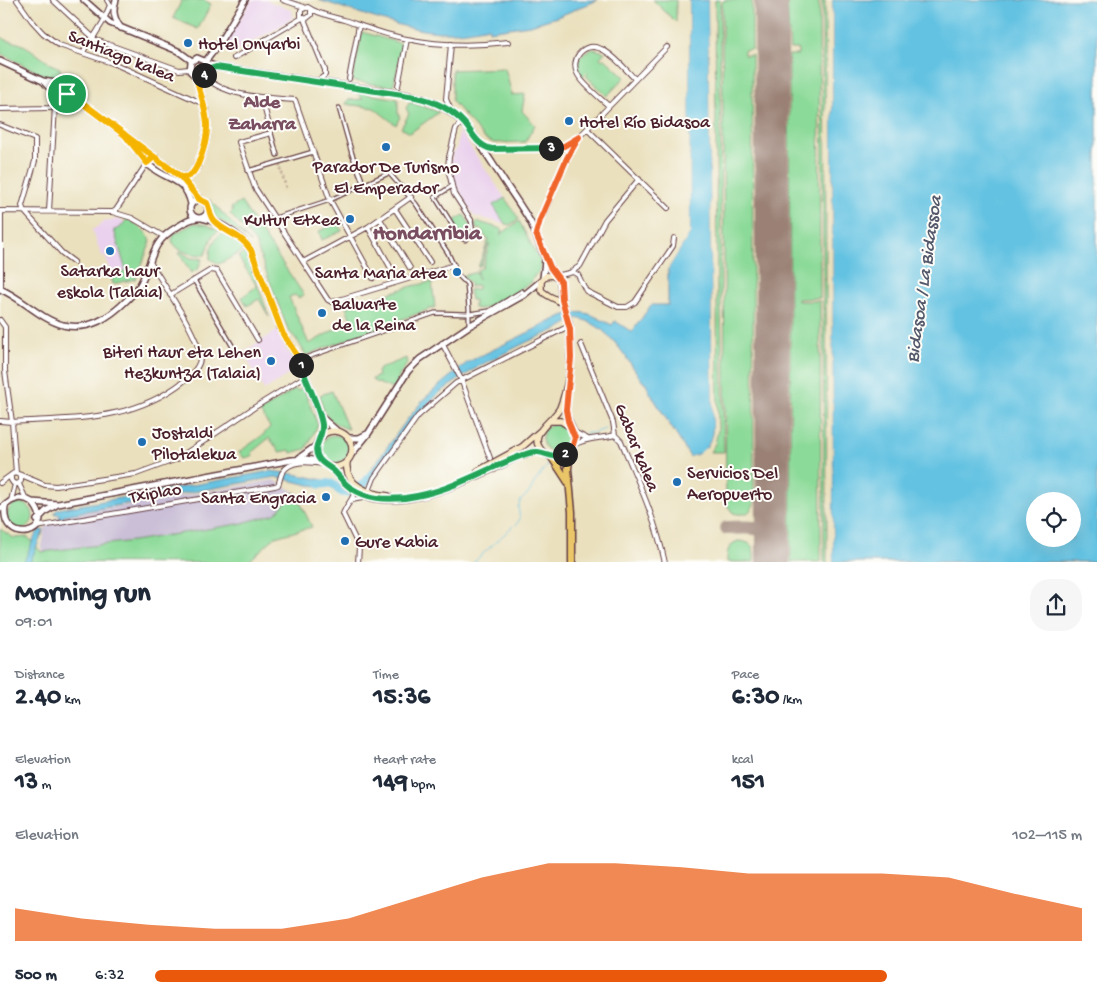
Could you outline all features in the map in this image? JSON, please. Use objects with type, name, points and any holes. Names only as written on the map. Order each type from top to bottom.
[{"type":"main road","points":[[563,304],[544,293],[540,287],[542,279],[549,275],[555,276],[561,285],[568,328],[569,376],[566,410],[575,438],[568,469],[572,512],[572,562]]},
{"type":"main road","points":[[550,296],[558,293],[561,285]]},
{"type":"main road","points":[[544,452],[526,454],[455,486],[418,496],[393,499],[362,492],[322,462],[316,452],[317,445],[322,436],[330,432],[338,432],[348,438],[352,447],[346,473],[349,482],[362,492],[393,496],[438,489],[468,477],[522,447],[550,421],[561,405],[569,376]]},
{"type":"main road","points":[[550,421],[561,421],[572,429]]},
{"type":"main road","points":[[539,432],[538,441],[544,452],[551,456],[559,457],[572,448]]},
{"type":"main road","points":[[551,456],[562,471],[570,488]]},
{"type":"main road","points":[[331,467],[340,467],[347,462]]},
{"type":"street","name":"Santiago kalea","points":[[17,0],[32,21],[59,45],[115,64],[204,104]]},
{"type":"street","points":[[53,0],[96,40],[179,70],[189,69]]},
{"type":"street","points":[[84,0],[104,19],[121,28],[177,50],[192,61]]},
{"type":"street","points":[[107,0],[121,28]]},
{"type":"street","points":[[83,52],[116,0]]},
{"type":"street","points":[[204,74],[207,67],[206,62],[244,0]]},
{"type":"street","points":[[283,0],[407,39],[450,44],[508,42]]},
{"type":"street","points":[[304,7],[300,11],[325,70],[324,76],[316,82]]},
{"type":"street","points":[[234,58],[303,18],[310,16],[310,10]]},
{"type":"street","points":[[348,79],[359,25]]},
{"type":"street","points":[[398,86],[407,39]]},
{"type":"street","points":[[450,44],[446,99],[451,111]]},
{"type":"street","points":[[609,106],[577,73],[576,63],[581,53],[590,47],[604,50],[635,79]]},
{"type":"street","points":[[536,234],[540,220],[567,158],[579,137],[667,47]]},
{"type":"street","points":[[181,177],[189,176],[193,173],[208,135],[204,104],[196,77],[191,74],[189,69],[192,61],[198,58],[216,67],[424,98],[451,111],[462,121],[480,144],[526,215],[555,276],[571,272],[578,275],[586,291],[618,307],[627,307],[635,302],[668,254],[674,244],[674,238]]},
{"type":"street","points":[[0,61],[43,81],[62,84],[73,96],[181,177],[199,199],[207,203],[208,211],[215,222]]},
{"type":"street","points":[[196,77],[216,67]]},
{"type":"street","points":[[204,74],[210,82],[245,96],[295,100],[330,200],[373,278]]},
{"type":"street","points":[[43,81],[53,91],[61,95],[73,96]]},
{"type":"street","points":[[0,109],[50,108],[53,105],[53,86],[56,83]]},
{"type":"street","points":[[50,211],[55,106],[65,90],[64,86]]},
{"type":"street","points":[[262,98],[277,155]]},
{"type":"street","points":[[339,108],[352,154],[364,185]]},
{"type":"street","points":[[452,186],[435,197],[460,237],[465,240],[473,234],[471,220],[454,194],[448,168],[456,129],[462,121]]},
{"type":"street","points":[[0,125],[34,139],[35,161],[22,206],[24,211],[62,253],[74,262]]},
{"type":"street","points":[[587,129],[668,208]]},
{"type":"street","points":[[271,133],[239,142],[248,171],[255,188],[328,300],[332,302],[454,265]]},
{"type":"street","points":[[124,134],[147,163],[182,185],[187,191],[191,204],[186,221]]},
{"type":"street","points":[[558,148],[579,137]]},
{"type":"street","points":[[480,144],[492,149],[558,148],[565,151],[567,158]]},
{"type":"street","points":[[248,171],[313,152]]},
{"type":"street","points":[[112,212],[116,210],[147,163],[154,157]]},
{"type":"street","points":[[275,218],[330,200],[389,173],[411,197],[448,252],[458,274],[466,284],[468,326]]},
{"type":"street","points":[[561,285],[571,272],[580,266],[605,220],[638,179]]},
{"type":"street","points":[[303,262],[368,227],[411,197]]},
{"type":"street","points":[[191,204],[199,199]]},
{"type":"street","points":[[395,209],[430,262]]},
{"type":"street","points":[[163,236],[132,218],[112,212],[0,211],[0,289],[12,294],[54,322],[71,326],[84,325],[106,318],[136,290],[157,244],[163,236],[186,221],[200,218],[208,211]]},
{"type":"street","points":[[190,211],[193,216],[215,222],[242,239],[251,250],[283,334],[299,360],[320,416],[322,436]]},
{"type":"street","points":[[380,219],[410,268]]},
{"type":"street","points":[[368,227],[392,272]]},
{"type":"street","points":[[524,295],[542,279],[545,258]]},
{"type":"street","points":[[0,421],[12,422],[95,417],[126,411],[172,390],[192,374],[199,363],[200,354],[191,331],[150,262]]},
{"type":"street","points":[[170,295],[211,270],[218,272],[258,340]]},
{"type":"street","points":[[194,280],[234,347]]},
{"type":"street","points":[[299,360],[435,313],[468,314],[489,311],[522,290],[524,295]]},
{"type":"street","points":[[351,455],[368,434],[412,367],[420,359],[468,326],[524,295],[534,292],[544,293]]},
{"type":"street","points":[[0,320],[5,327],[2,357],[12,422],[13,474],[26,499]]},
{"type":"street","points":[[350,498],[362,492],[374,478],[418,416],[460,379],[568,328]]},
{"type":"street","points":[[442,343],[460,379],[490,458]]},
{"type":"street","name":"Gabar kalea","points":[[581,344],[613,422],[615,435],[621,442],[652,516],[665,562]]},
{"type":"street","points":[[1,482],[13,474],[56,486],[121,477],[158,467],[177,459],[304,377]]},
{"type":"street","points":[[0,387],[7,387]]},
{"type":"street","points":[[320,416],[338,432]]},
{"type":"street","points":[[572,429],[588,439]]},
{"type":"street","points":[[348,438],[358,438],[368,434]]},
{"type":"street","points":[[572,448],[588,439],[605,438],[615,435]]},
{"type":"street","points":[[292,460],[306,454],[317,445]]},
{"type":"street","points":[[58,504],[46,511],[31,529],[24,533],[16,533],[2,522],[2,508],[11,500],[19,498],[32,502],[58,504],[292,460],[306,459],[322,462]]},
{"type":"street","name":"Txiplao","points":[[31,529],[43,525],[275,486],[278,485],[285,469],[295,464],[322,462]]},
{"type":"street","points":[[11,500],[21,475]]},
{"type":"street","points":[[1,482],[17,483],[32,480]]},
{"type":"street","points":[[349,482],[350,498],[344,512],[344,517],[359,547],[358,562]]},
{"type":"street","points":[[350,498],[362,492]]},
{"type":"street","points":[[32,502],[38,513],[37,520]]},
{"type":"shaded area","points":[[251,0],[266,0],[293,11],[294,17],[230,54],[223,47]]},
{"type":"shaded area","points":[[459,130],[519,219],[510,225],[474,216],[455,183],[450,162],[457,148]]},
{"type":"shaded area","name":"Satarka haur eskola (Talaia)","points":[[119,219],[125,222],[120,228],[119,246],[126,271],[112,276],[105,256],[102,256],[92,230],[106,221]]},
{"type":"shaded area","name":"Biteri Haur eta Lehen Hezkuntza (Talaia)","points":[[278,330],[297,369],[264,390],[243,352]]},
{"type":"shaded area","points":[[274,480],[295,492],[275,514],[239,524],[133,541],[41,552],[45,528],[57,517]]},
{"type":"green space","points":[[182,0],[204,0],[211,4],[198,29],[173,18]]},
{"type":"green space","points":[[653,0],[676,0],[676,22]]},
{"type":"green space","points":[[715,0],[720,0],[721,304],[724,452],[710,452],[715,444],[718,430]]},
{"type":"green space","points":[[724,0],[752,0],[752,49],[744,50],[744,55],[752,55],[754,504],[751,510],[740,514],[733,513],[726,504],[722,3]]},
{"type":"green space","points":[[787,0],[819,1],[820,298],[798,299],[798,301],[820,301],[821,562],[791,562],[789,55],[798,55],[798,49],[790,49]]},
{"type":"green space","points":[[822,0],[825,0],[827,562],[824,562]]},
{"type":"green space","points":[[362,32],[403,44],[393,87],[352,81]]},
{"type":"green space","points":[[0,36],[28,48],[60,68],[60,78],[53,80],[0,53]]},
{"type":"green space","points":[[594,49],[605,52],[600,58],[602,60],[604,58],[625,77],[607,96],[586,76],[587,72],[582,77],[579,72],[579,59],[589,50]]},
{"type":"green space","points":[[505,68],[512,95],[525,94],[522,111],[535,125],[525,142],[494,143],[484,138],[452,101],[452,70]]},
{"type":"green space","points":[[356,92],[398,99],[398,114],[400,117],[396,125],[374,108],[346,104],[348,100],[363,99]]},
{"type":"green space","points":[[410,102],[439,112],[410,133],[401,128],[409,114],[406,108]]},
{"type":"green space","points":[[505,198],[519,219],[510,225],[505,224],[493,205]]},
{"type":"green space","points":[[209,199],[251,243],[215,217]]},
{"type":"green space","points":[[241,202],[304,295],[298,298],[295,295],[289,297],[309,344],[351,320],[346,307],[412,286],[432,282],[435,307],[306,355],[288,330],[255,242],[230,214],[233,211],[231,208]]},
{"type":"green space","points":[[464,215],[472,227],[470,234],[464,238],[460,236],[452,222]]},
{"type":"green space","points":[[127,219],[144,231],[151,241],[136,279],[113,284],[111,276],[126,271],[114,230],[120,228]]},
{"type":"green space","points":[[519,221],[541,263],[539,272],[534,276],[531,283],[495,304],[480,309],[474,308],[474,300],[471,300],[469,290],[478,289],[478,285],[470,287],[470,283],[461,276],[477,272],[478,280],[477,270],[482,268],[490,243],[481,265],[478,267],[489,239],[486,238],[481,229],[477,230],[475,223],[479,222],[502,229],[503,231],[500,235]]},
{"type":"green space","points":[[195,223],[207,225],[219,231],[213,235],[205,255],[182,251],[172,241],[174,234]]},
{"type":"green space","points":[[338,223],[342,231],[322,240],[319,231]]},
{"type":"green space","points":[[222,233],[245,250],[219,264],[210,259],[210,251]]},
{"type":"green space","points":[[181,252],[191,258],[202,259],[198,269],[191,273],[179,253]]},
{"type":"green space","points":[[246,252],[269,317],[259,299],[247,306],[242,297],[257,286],[238,257]]},
{"type":"green space","points":[[406,358],[407,364],[400,374],[395,390],[373,381],[372,379],[378,376],[377,372],[379,369]]},
{"type":"green space","points":[[303,387],[318,425],[306,449],[291,453],[290,450],[280,452],[269,438],[252,452],[253,456],[244,458],[239,452],[263,435],[270,427],[260,412],[295,389],[298,391]]},
{"type":"green space","points":[[332,391],[348,429],[336,424],[325,413],[320,395]]},
{"type":"green space","points":[[556,424],[566,428],[570,438],[566,448],[556,452],[546,448],[542,438],[546,428]]},
{"type":"green space","points":[[335,435],[345,439],[349,449],[345,459],[335,463],[325,459],[321,449],[325,439]]},
{"type":"green space","points":[[295,492],[312,527],[275,537],[248,562],[0,562],[0,529],[14,538],[28,537],[41,552],[133,541],[239,524],[275,514]]},
{"type":"green space","points":[[20,503],[29,507],[33,516],[29,525],[20,529],[11,525],[7,516],[11,507]]},
{"type":"green space","points":[[738,541],[751,545],[754,553],[754,562],[727,562],[730,547]]},
{"type":"water","points":[[318,0],[598,0],[557,17],[530,25],[489,31],[489,27],[467,31],[437,32],[403,26]]},
{"type":"water","points":[[689,0],[708,0],[713,425],[708,446],[701,453],[690,457],[649,391],[646,383],[643,382],[615,343],[598,327],[576,318],[558,329],[479,366],[439,393],[411,423],[368,485],[362,482],[424,399],[468,362],[562,316],[577,313],[588,314],[612,325],[615,321],[632,332],[651,305],[668,305],[668,269],[690,233]]},
{"type":"water","name":"Bidasoa / La Bidassoa","points":[[832,0],[1097,0],[1097,562],[833,562]]},
{"type":"water","points":[[271,471],[333,482],[331,485],[320,486],[276,477],[64,515],[61,519],[59,518],[60,514],[55,514],[58,509]]},
{"type":"water","points":[[39,530],[44,530],[30,562],[24,562],[34,538]]},
{"type":"pier","points":[[687,0],[689,0],[690,233],[668,269],[668,265],[688,232]]},
{"type":"pier","points":[[708,0],[711,0],[716,425],[715,435],[710,448],[699,457],[690,460],[690,457],[697,455],[708,446],[713,435]]},
{"type":"pier","points":[[830,0],[832,0],[833,562],[830,562]]},
{"type":"waterway","points":[[585,433],[593,433],[605,429]]},
{"type":"waterway","points":[[516,525],[520,519],[518,507],[521,500],[529,493],[548,465]]},
{"type":"waterway","points":[[320,484],[332,484],[342,492],[347,493],[360,488],[372,474]]},
{"type":"waterway","points":[[474,562],[513,526]]},
{"type":"taxiway","points":[[771,5],[772,0]]},
{"type":"taxiway","points":[[758,528],[768,524],[772,512]]},
{"type":"taxiway","points":[[727,528],[748,527],[762,530],[771,538],[773,545]]},
{"type":"runway","points":[[771,0],[773,562]]},
{"type":"tunnel","points":[[277,155],[286,188]]},
{"type":"tunnel","points":[[490,458],[496,475]]},
{"type":"place","name":"Hotel Onyarbi","points":[[188,43]]},
{"type":"place","name":"Hotel Río Bidasoa","points":[[569,121]]},
{"type":"place","name":"Parador De Turismo El Emperador","points":[[386,147]]},
{"type":"place","name":"Kultur Etxea","points":[[350,219]]},
{"type":"place","name":"Satarka haur eskola (Talaia)","points":[[110,251]]},
{"type":"place","name":"Santa Maria atea","points":[[457,272]]},
{"type":"place","name":"Baluarte de la Reina","points":[[322,313]]},
{"type":"place","name":"Biteri Haur eta Lehen Hezkuntza (Talaia)","points":[[271,361]]},
{"type":"place","name":"Jostaldi Pilotalekua","points":[[142,442]]},
{"type":"place","name":"Servicios Del Aeropuerto","points":[[677,482]]},
{"type":"place","name":"Santa Engracia","points":[[326,497]]},
{"type":"place","name":"Gure Kabia","points":[[345,541]]},
{"type":"district","name":"Alde Zaharra","points":[[262,111]]},
{"type":"district","name":"Hondarribia","points":[[427,231]]},
{"type":"route","points":[[67,94],[62,94],[65,90],[64,86],[73,96],[124,134],[147,163],[154,157],[164,164],[181,177],[189,176],[195,171],[208,135],[204,104],[196,77],[202,76],[210,69],[216,67],[424,98],[451,111],[464,122],[480,144],[492,149],[558,148],[569,144],[579,137],[567,158],[537,227],[536,234],[545,258],[555,276],[561,282],[562,300],[570,329],[571,358],[566,410],[575,438],[570,451],[559,457],[551,456],[544,452],[532,452],[455,486],[418,496],[380,499],[368,497],[348,486],[331,467],[318,458],[316,452],[317,445],[322,436],[320,416],[299,360],[283,334],[247,244],[237,235],[215,222],[208,211],[207,203],[199,199],[181,177],[154,157],[124,134],[73,96],[67,94]]}]
